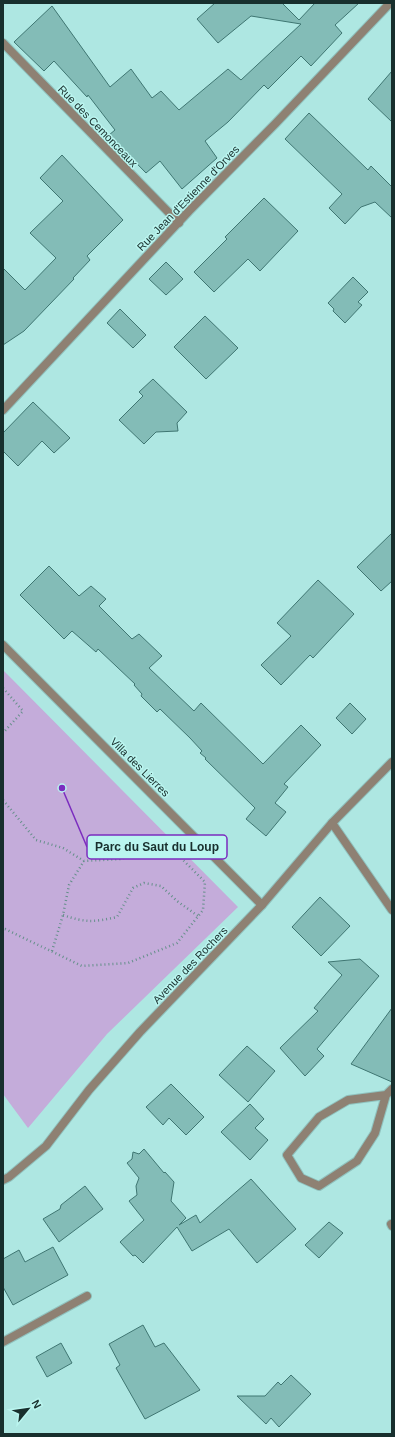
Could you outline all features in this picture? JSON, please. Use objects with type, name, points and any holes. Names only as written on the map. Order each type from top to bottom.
[{"type":"street","name":"Rue Jean d'Estienne d'Orves","points":[[3,410],[178,223],[390,3]]},
{"type":"street","name":"Rue des Cemonceaux","points":[[3,43],[178,223]]},
{"type":"street","name":"Villa des Lierres","points":[[3,645],[262,905]]},
{"type":"street","name":"Avenue des Rochers","points":[[3,1180],[46,1146],[89,1090],[140,1032],[262,905],[332,822],[392,762]]},
{"type":"street","points":[[332,822],[392,910]]},
{"type":"street","points":[[389,1092],[375,1133],[357,1161],[319,1186],[301,1178],[287,1155],[320,1116],[348,1100],[389,1092]]},
{"type":"street","points":[[3,1342],[87,1296]]},
{"type":"path","points":[[3,688],[23,711],[3,733]]},
{"type":"path","points":[[3,800],[36,840],[63,848],[84,861],[120,859],[169,846],[205,882],[203,910],[177,943],[128,963],[82,966],[3,929]]},
{"type":"path","points":[[52,951],[63,915],[69,885],[84,861]]},
{"type":"path","points":[[63,915],[77,920],[96,922],[117,917],[133,888],[144,883],[161,886],[177,901],[198,916]]},
{"type":"shaded area","points":[[3,670],[238,907],[107,1034],[28,1128],[3,1094]]},
{"type":"building","points":[[215,3],[282,3],[299,20],[315,3],[359,3],[335,25],[342,33],[311,66],[301,56],[268,89],[264,85],[228,122],[205,141],[217,158],[182,189],[160,161],[146,173],[109,135],[115,130],[88,95],[87,97],[54,61],[44,71],[14,42],[52,6],[110,87],[131,69],[152,98],[161,91],[179,110],[228,69],[241,80],[301,24],[251,16],[218,43],[197,19]]},
{"type":"building","points":[[392,71],[392,122],[368,99]]},
{"type":"building","points":[[309,113],[368,170],[371,166],[392,187],[392,218],[375,202],[361,207],[345,224],[329,208],[342,194],[285,139]]},
{"type":"building","points":[[62,155],[123,220],[87,256],[90,260],[73,278],[74,279],[24,331],[3,345],[3,268],[25,290],[56,258],[30,233],[63,201],[40,178]]},
{"type":"building","points":[[264,198],[298,231],[260,271],[248,259],[214,292],[194,272],[227,239],[225,237]]},
{"type":"building","points":[[166,262],[183,279],[166,295],[149,279]]},
{"type":"building","points":[[353,277],[368,292],[358,302],[362,305],[345,323],[333,311],[334,309],[328,303]]},
{"type":"building","points":[[120,309],[146,335],[133,348],[107,323]]},
{"type":"building","points":[[205,316],[238,348],[206,379],[174,347]]},
{"type":"building","points":[[153,379],[187,412],[177,423],[178,431],[156,432],[144,444],[119,420],[143,396],[139,392]]},
{"type":"building","points":[[33,402],[70,438],[54,453],[42,441],[18,466],[3,451],[3,433]]},
{"type":"building","points":[[392,533],[392,581],[381,591],[357,567]]},
{"type":"building","points":[[49,566],[79,596],[91,586],[106,599],[99,606],[132,639],[139,634],[162,656],[149,668],[194,711],[201,703],[263,764],[301,725],[321,745],[284,784],[288,787],[275,803],[286,812],[266,836],[246,819],[255,808],[205,759],[206,758],[200,753],[202,751],[190,738],[160,709],[157,712],[141,696],[142,694],[134,685],[135,684],[98,649],[96,652],[72,631],[64,639],[20,595]]},
{"type":"building","points":[[318,580],[354,614],[313,658],[310,655],[281,685],[261,665],[291,636],[277,623]]},
{"type":"building","points":[[350,703],[366,719],[352,734],[336,718]]},
{"type":"building","points":[[320,897],[350,926],[321,956],[292,927]]},
{"type":"building","points":[[360,959],[379,976],[317,1049],[324,1056],[305,1076],[280,1048],[318,1011],[314,1008],[342,975],[328,962]]},
{"type":"building","points":[[392,1008],[392,1082],[351,1064]]},
{"type":"building","points":[[247,1046],[275,1071],[248,1102],[219,1075]]},
{"type":"building","points":[[171,1084],[204,1117],[186,1135],[169,1118],[163,1125],[146,1107]]},
{"type":"building","points":[[250,1104],[264,1119],[255,1128],[268,1140],[250,1160],[221,1132]]},
{"type":"building","points":[[144,1149],[164,1173],[165,1172],[174,1182],[171,1201],[186,1218],[179,1225],[196,1215],[200,1223],[251,1179],[296,1229],[257,1263],[229,1229],[192,1251],[177,1227],[143,1263],[135,1255],[133,1256],[120,1242],[144,1220],[129,1201],[137,1195],[136,1186],[139,1178],[127,1163],[132,1159],[133,1152],[139,1154]]},
{"type":"building","points":[[85,1186],[103,1209],[59,1242],[43,1219],[60,1209],[61,1205]]},
{"type":"building","points":[[329,1222],[343,1233],[319,1258],[305,1245]]},
{"type":"building","points":[[53,1247],[68,1275],[13,1305],[3,1287],[3,1259],[19,1250],[25,1262]]},
{"type":"building","points":[[143,1325],[155,1347],[164,1343],[200,1390],[145,1419],[116,1368],[120,1365],[109,1344]]},
{"type":"building","points":[[61,1343],[72,1363],[47,1377],[36,1357]]},
{"type":"building","points":[[291,1375],[311,1394],[279,1427],[271,1418],[266,1424],[237,1396],[265,1396],[278,1382],[281,1385]]},
{"type":"place","name":"Parc du Saut du Loup","points":[[62,788]]}]
